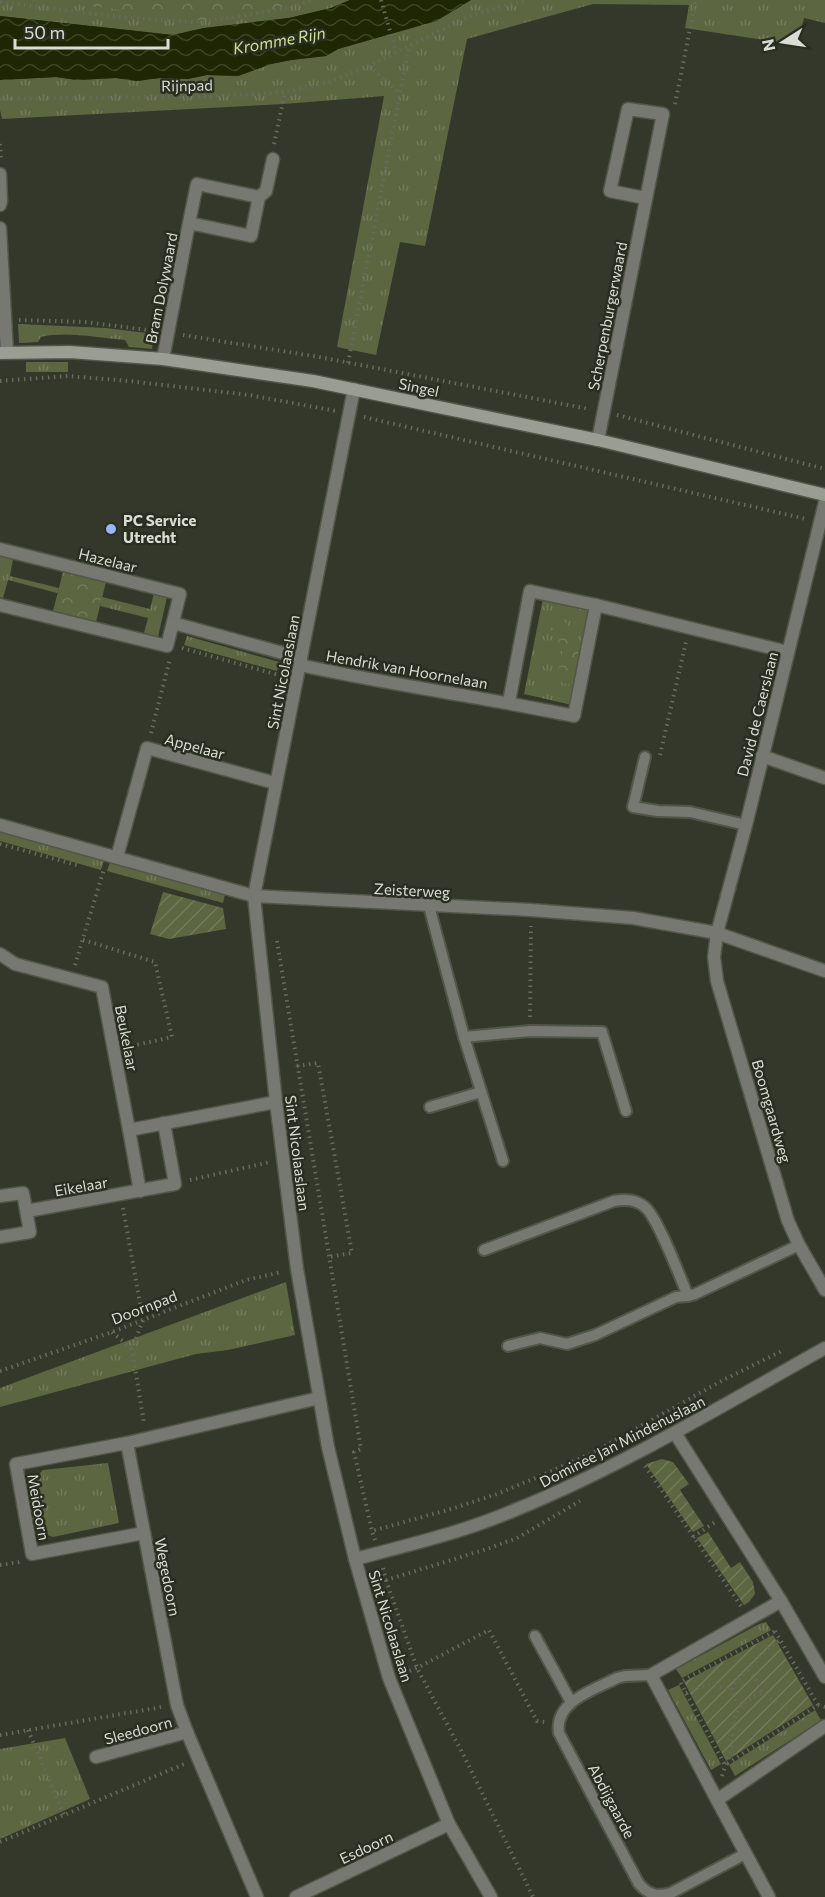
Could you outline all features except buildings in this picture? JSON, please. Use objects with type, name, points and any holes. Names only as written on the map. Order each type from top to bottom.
[{"type":"street","points":[[645,198],[610,191],[628,109],[663,114]]},
{"type":"street","name":"Scherpenburgerwaard","points":[[598,440],[663,114]]},
{"type":"street","name":"Bram Dolywaard","points":[[189,223],[251,236],[259,196],[266,191],[273,159]]},
{"type":"street","points":[[0,174],[2,201],[0,205]]},
{"type":"street","name":"Bram Dolywaard","points":[[163,359],[197,184],[259,196]]},
{"type":"street","points":[[0,228],[6,320],[4,352]]},
{"type":"street","name":"Singel","points":[[4,352],[70,352],[163,359],[302,379],[598,440],[825,495]]},
{"type":"street","name":"Sint Nicolaaslaan","points":[[354,389],[254,896],[297,1269],[328,1447],[355,1559],[389,1678],[449,1824],[491,1897]]},
{"type":"street","name":"David de Caerslaan","points":[[717,933],[746,825],[825,502]]},
{"type":"street","name":"Hazelaar","points":[[0,549],[180,594],[167,646]]},
{"type":"street","points":[[509,702],[530,591],[788,652]]},
{"type":"street","points":[[0,604],[167,646]]},
{"type":"street","name":"Hendrik van Hoornelaan","points":[[300,661],[357,678],[509,702],[574,716],[596,605]]},
{"type":"street","points":[[173,623],[300,661]]},
{"type":"street","name":"Appelaar","points":[[113,855],[145,753],[275,783]]},
{"type":"street","points":[[762,756],[825,778]]},
{"type":"street","name":"Zeisterweg","points":[[0,825],[254,896],[531,910],[633,918],[717,933],[825,971]]},
{"type":"street","name":"Boomgaardweg","points":[[717,933],[714,957],[717,981],[788,1221],[825,1290]]},
{"type":"street","name":"Beukelaar","points":[[0,954],[15,964],[102,987],[129,1130]]},
{"type":"street","points":[[140,1191],[129,1130],[276,1102]]},
{"type":"street","points":[[164,1123],[175,1184]]},
{"type":"street","name":"Eikelaar","points":[[27,1210],[175,1184]]},
{"type":"street","points":[[0,1196],[23,1193],[30,1232],[0,1237]]},
{"type":"street","name":"Dominee Jan Mindenuslaan","points":[[355,1559],[486,1521],[559,1491],[636,1454],[825,1348]]},
{"type":"street","points":[[127,1443],[319,1398]]},
{"type":"street","points":[[675,1433],[782,1601],[825,1677]]},
{"type":"street","name":"Meidoorn","points":[[127,1443],[16,1464],[32,1554],[144,1533]]},
{"type":"street","name":"Wegedoorn","points":[[127,1443],[177,1705],[257,1897]]},
{"type":"street","points":[[769,1897],[651,1675],[782,1601]]},
{"type":"street","points":[[717,1800],[825,1726]]},
{"type":"street","name":"Sleedoorn","points":[[96,1757],[187,1732]]},
{"type":"street","name":"Esdoorn","points":[[296,1897],[449,1824]]},
{"type":"lane","points":[[645,757],[633,807],[658,811],[690,812],[746,825]]},
{"type":"lane","points":[[429,906],[464,1037],[503,1161]]},
{"type":"lane","points":[[464,1037],[530,1031],[602,1032],[626,1111]]},
{"type":"lane","points":[[430,1107],[481,1092]]},
{"type":"lane","points":[[484,1250],[614,1201],[625,1199],[635,1201],[645,1207],[654,1220],[688,1296]]},
{"type":"lane","points":[[508,1346],[540,1338],[567,1344],[595,1335],[676,1297],[688,1296],[799,1245]]},
{"type":"lane","points":[[536,1636],[571,1702]]},
{"type":"lane","points":[[558,1725],[564,1708],[571,1702],[617,1678],[651,1675]]},
{"type":"lane","name":"Abdijgaarde","points":[[558,1725],[559,1733],[639,1884],[645,1891],[663,1896],[745,1854]]},
{"type":"path","points":[[0,2],[120,17],[192,22],[232,18],[314,0]]},
{"type":"path","points":[[381,0],[396,52]]},
{"type":"path","name":"Rijnpad","points":[[0,99],[220,96],[285,92],[329,82],[369,66],[472,15],[525,0]]},
{"type":"path","points":[[663,114],[676,104],[694,0]]},
{"type":"path","points":[[348,363],[409,46]]},
{"type":"path","points":[[369,66],[400,94]]},
{"type":"path","points":[[273,159],[285,92]]},
{"type":"path","points":[[6,320],[85,322],[168,332],[348,363],[603,412],[825,469]]},
{"type":"path","points":[[0,381],[68,376],[249,395],[350,414],[820,523]]},
{"type":"path","points":[[645,757],[658,760],[690,627]]},
{"type":"path","points":[[145,753],[171,657],[167,646],[177,646],[297,680]]},
{"type":"path","points":[[71,979],[113,855]]},
{"type":"path","points":[[530,1031],[531,910]]},
{"type":"path","points":[[275,931],[362,1449],[354,1452],[372,1531]]},
{"type":"path","points":[[83,940],[155,962],[172,1036],[115,1050]]},
{"type":"path","points":[[297,1066],[318,1063],[352,1253],[328,1257]]},
{"type":"path","points":[[175,1184],[283,1159]]},
{"type":"path","points":[[120,1195],[143,1320],[132,1349],[147,1438]]},
{"type":"path","name":"Doornpad","points":[[0,1371],[112,1332],[246,1280],[297,1269]]},
{"type":"path","points":[[112,1332],[132,1349]]},
{"type":"path","points":[[636,1454],[750,1619]]},
{"type":"path","points":[[693,1537],[727,1515]]},
{"type":"path","points":[[386,1580],[417,1668],[464,1756],[533,1897]]},
{"type":"path","points":[[389,1678],[417,1668],[489,1630],[537,1721],[558,1725]]},
{"type":"path","points":[[725,1765],[680,1682],[775,1631],[818,1705],[825,1707]]},
{"type":"path","points":[[732,1692],[737,1679],[763,1652],[780,1640]]},
{"type":"path","points":[[748,1670],[755,1678],[762,1693],[800,1717]]},
{"type":"path","points":[[686,1693],[711,1684],[732,1692],[741,1704]]},
{"type":"path","points":[[725,1765],[730,1756],[734,1723],[741,1704],[762,1693]]},
{"type":"path","points":[[0,1735],[177,1705]]},
{"type":"path","points":[[725,1765],[818,1705]]},
{"type":"path","points":[[28,1730],[64,1815]]},
{"type":"path","points":[[0,1842],[198,1758]]},
{"type":"green space","points":[[0,0],[350,0],[331,8],[289,18],[204,28],[173,35],[0,16]]},
{"type":"green space","points":[[46,0],[303,0],[284,7],[219,20],[194,20]]},
{"type":"green space","points":[[471,0],[825,0],[825,23],[804,18],[797,45],[685,28],[689,5],[593,4],[467,39],[425,246],[400,242],[376,355],[337,347],[384,96],[284,104],[2,119],[0,80],[56,77],[77,80],[116,78],[137,81],[160,78],[188,79],[207,75],[238,76],[271,64],[326,56],[338,49],[436,21]]},
{"type":"green space","points":[[18,324],[106,328],[154,334],[152,349],[129,347],[125,340],[72,335],[51,335],[41,337],[38,342],[19,343]]},
{"type":"green space","points":[[26,362],[68,362],[68,372],[26,372]]},
{"type":"green space","points":[[0,555],[13,559],[10,576],[59,588],[57,593],[8,580],[3,598],[0,597]]},
{"type":"green space","points":[[63,572],[106,582],[96,622],[53,611]]},
{"type":"green space","points":[[154,593],[167,597],[158,637],[144,633],[148,618],[100,606],[102,597],[150,609]]},
{"type":"green space","points":[[543,598],[592,609],[572,705],[524,694]]},
{"type":"green space","points":[[562,617],[580,645],[570,685],[556,681],[563,650],[550,629]]},
{"type":"green space","points":[[187,636],[279,662],[277,671],[184,645]]},
{"type":"green space","points":[[0,832],[104,861],[101,870],[0,841]]},
{"type":"green space","points":[[110,862],[225,894],[223,903],[107,871]]},
{"type":"green space","points":[[163,892],[223,908],[226,929],[169,939],[150,934]]},
{"type":"green space","points":[[286,1282],[295,1335],[228,1350],[196,1354],[0,1407],[0,1388]]},
{"type":"green space","points":[[662,1459],[673,1462],[689,1484],[680,1490],[704,1526],[693,1532],[646,1464]]},
{"type":"green space","points":[[108,1463],[119,1523],[53,1537],[26,1528],[21,1492],[43,1470]]},
{"type":"green space","points":[[708,1532],[731,1568],[740,1562],[753,1582],[755,1594],[744,1605],[697,1538]]},
{"type":"green space","points":[[766,1622],[771,1630],[682,1678],[676,1669],[759,1624]]},
{"type":"green space","points":[[773,1635],[813,1705],[726,1761],[684,1682]]},
{"type":"green space","points":[[679,1685],[721,1764],[711,1770],[668,1690]]},
{"type":"green space","points":[[815,1710],[821,1720],[735,1776],[729,1765]]},
{"type":"green space","points":[[65,1738],[90,1799],[0,1839],[0,1749]]},
{"type":"water","name":"Kromme Rijn","points":[[350,0],[471,0],[436,21],[338,49],[326,56],[271,64],[238,76],[207,75],[188,79],[160,78],[137,81],[116,78],[77,80],[56,77],[0,80],[0,16],[173,35],[204,28],[289,18],[331,8]]},
{"type":"place","name":"PC Service Utrecht","points":[[111,529]]}]
